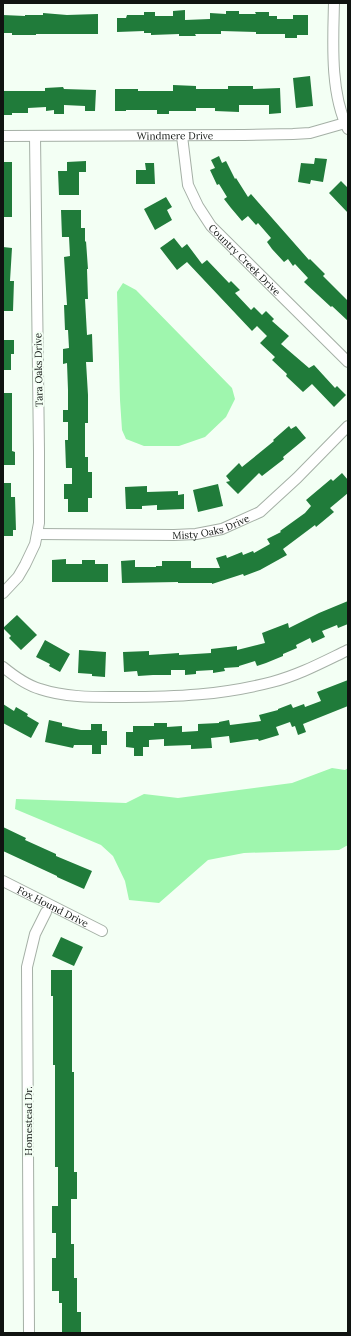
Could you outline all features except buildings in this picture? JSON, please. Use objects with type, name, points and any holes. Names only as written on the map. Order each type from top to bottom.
[{"type":"street","points":[[334,3],[334,78],[346,126]]},
{"type":"street","name":"Windmere Drive","points":[[3,136],[182,136],[310,133],[346,126]]},
{"type":"street","name":"Tara Oaks Drive","points":[[3,593],[18,577],[25,565],[35,544],[39,523],[35,136]]},
{"type":"street","name":"Country Creek Drive","points":[[182,136],[188,185],[198,206],[211,226],[348,362]]},
{"type":"street","name":"Misty Oaks Drive","points":[[37,534],[174,535],[196,534],[222,530],[260,512],[348,426]]},
{"type":"street","points":[[3,668],[38,689],[67,696],[198,696],[240,690],[274,681],[309,669],[348,650]]},
{"type":"street","name":"Fox Hound Drive","points":[[3,881],[102,931]]},
{"type":"street","name":"Homestead Dr.","points":[[29,1333],[27,967],[35,934],[46,912]]},
{"type":"shaded area","points":[[123,283],[136,290],[232,388],[235,399],[226,417],[205,437],[179,446],[144,446],[126,439],[122,430],[120,400],[117,292]]},
{"type":"shaded area","points":[[332,768],[345,770],[348,768],[348,845],[339,850],[244,853],[208,860],[159,903],[129,900],[125,881],[113,856],[101,845],[15,809],[16,799],[126,803],[144,794],[178,798],[292,783]]}]
